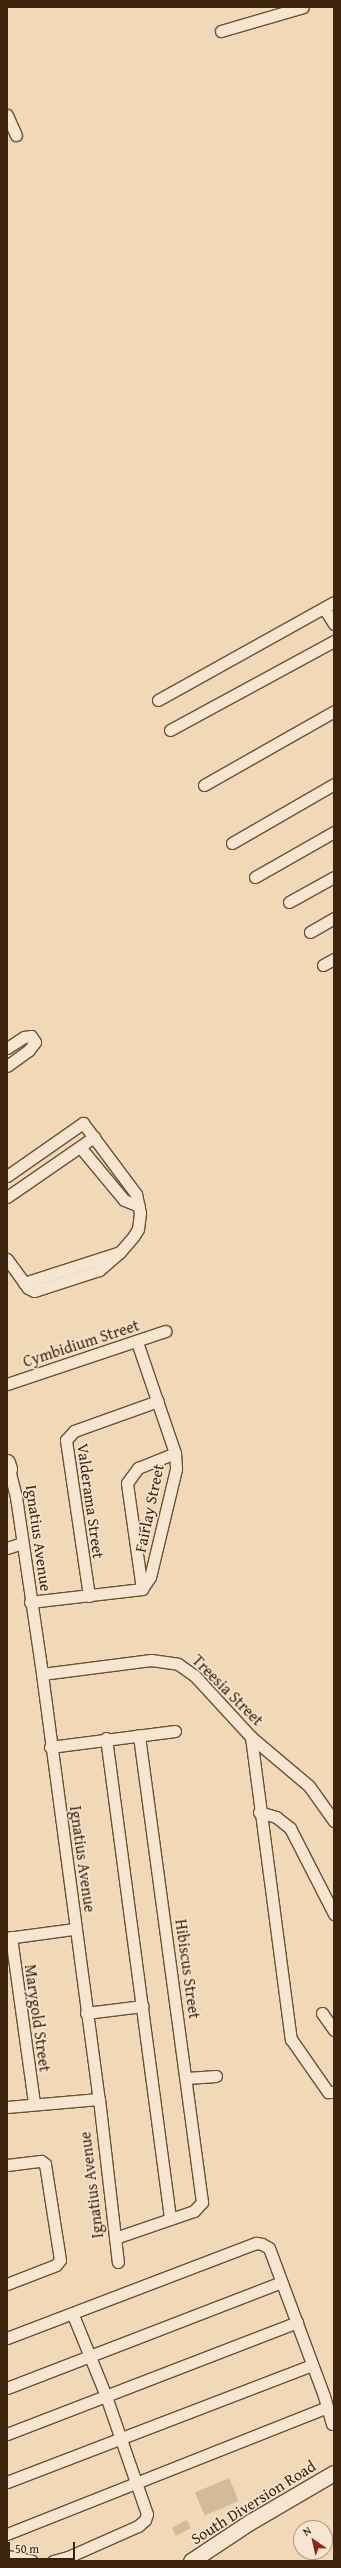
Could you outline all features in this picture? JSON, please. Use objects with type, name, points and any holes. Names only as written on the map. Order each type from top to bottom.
[{"type":"main road","name":"South Diversion Road","points":[[191,2561],[250,2522],[334,2473]]},
{"type":"street","points":[[222,31],[303,7]]},
{"type":"street","points":[[7,115],[16,135]]},
{"type":"street","points":[[158,700],[329,605],[334,624]]},
{"type":"street","points":[[170,730],[334,641]]},
{"type":"street","points":[[204,785],[334,711]]},
{"type":"street","points":[[232,843],[334,784]]},
{"type":"street","points":[[255,877],[334,832]]},
{"type":"street","points":[[289,902],[334,877]]},
{"type":"street","points":[[310,932],[334,918]]},
{"type":"street","points":[[323,965],[334,959]]},
{"type":"street","points":[[7,1048],[24,1037],[31,1036],[35,1042],[29,1050],[7,1066]]},
{"type":"street","points":[[7,1176],[83,1123],[136,1194],[139,1206],[138,1229],[120,1252],[99,1270],[38,1290],[30,1290],[7,1259]]},
{"type":"street","points":[[7,1197],[94,1137]]},
{"type":"street","points":[[80,1147],[124,1200],[139,1206]]},
{"type":"street","name":"Cymbidium Street","points":[[7,1384],[137,1342],[165,1331]]},
{"type":"street","name":"Fairlay Street","points":[[137,1342],[175,1454],[176,1469],[150,1577],[142,1588]]},
{"type":"street","name":"Valderama Street","points":[[89,1596],[66,1440],[74,1431],[158,1401]]},
{"type":"street","points":[[30,1602],[89,1596],[142,1588],[127,1483],[138,1468],[175,1454]]},
{"type":"street","name":"Ignatius Avenue","points":[[8,1467],[16,1497],[30,1602],[42,1674],[74,1929],[99,2099],[118,2262]]},
{"type":"street","points":[[7,1548],[22,1543]]},
{"type":"street","name":"Treesia Street","points":[[42,1674],[151,1660],[178,1664],[194,1675],[251,1737],[309,1786],[334,1821]]},
{"type":"street","points":[[50,1747],[106,1738],[175,1731]]},
{"type":"street","name":"Hibiscus Street","points":[[140,1735],[187,2078],[202,2202],[199,2207],[170,2219]]},
{"type":"street","points":[[251,1737],[291,2039],[328,2092],[334,2092]]},
{"type":"street","points":[[106,1738],[143,2006],[170,2219],[115,2238]]},
{"type":"street","points":[[260,1812],[276,1817],[290,1828],[334,1914]]},
{"type":"street","points":[[9,1937],[74,1929]]},
{"type":"street","name":"Marygold Street","points":[[9,1937],[12,1995],[34,2103]]},
{"type":"street","points":[[86,2013],[143,2006]]},
{"type":"street","points":[[322,2013],[334,2030]]},
{"type":"street","points":[[187,2078],[216,2076]]},
{"type":"street","points":[[7,2107],[34,2103],[99,2099]]},
{"type":"street","points":[[7,2165],[43,2162],[60,2260],[56,2265],[7,2284]]},
{"type":"street","points":[[7,2338],[73,2315],[256,2243],[269,2248],[324,2396],[326,2408],[332,2424]]},
{"type":"street","points":[[7,2388],[281,2282]]},
{"type":"street","points":[[53,2561],[68,2557],[145,2520],[147,2511],[106,2396],[73,2315]]},
{"type":"street","points":[[7,2434],[297,2322]]},
{"type":"street","points":[[7,2482],[312,2365]]},
{"type":"street","points":[[7,2534],[326,2408]]},
{"type":"street","points":[[7,2556],[32,2561]]},
{"type":"shaded area","points":[[229,2478],[239,2501],[205,2515],[195,2492]]},
{"type":"shaded area","points":[[187,2520],[191,2528],[176,2536],[172,2528]]}]
